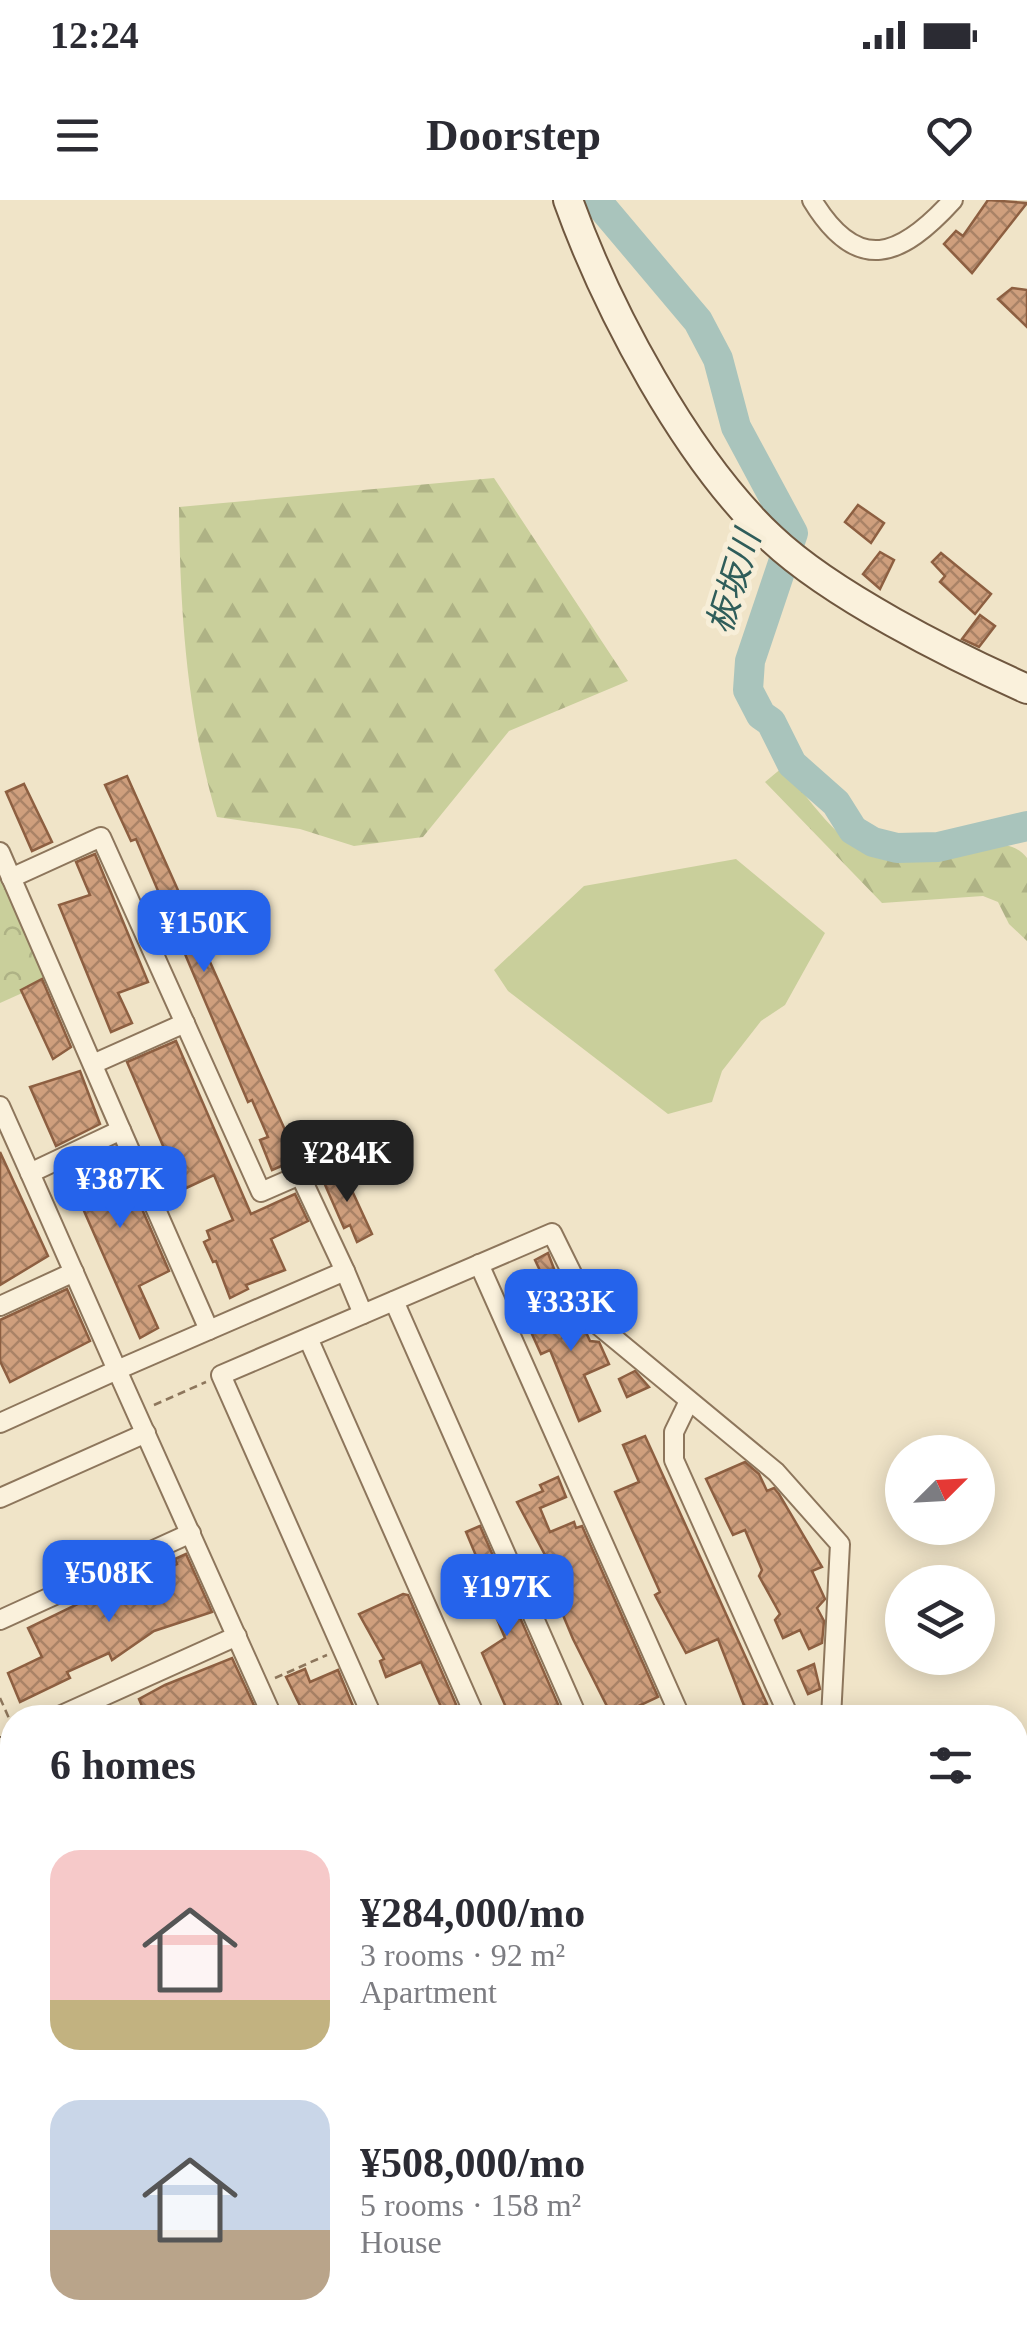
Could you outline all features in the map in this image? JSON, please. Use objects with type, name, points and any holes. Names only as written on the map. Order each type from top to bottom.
[{"type":"street","points":[[568,200],[585,248],[661,393],[732,496],[804,565],[936,646],[1027,689]]},
{"type":"street","points":[[812,200],[829,228],[860,250],[896,250],[923,232],[953,200]]},
{"type":"street","points":[[12,878],[101,837],[262,1192],[300,1175],[364,1314]]},
{"type":"street","points":[[0,852],[209,1330]]},
{"type":"street","points":[[93,1064],[185,1023]]},
{"type":"street","points":[[0,1106],[267,1705]]},
{"type":"street","points":[[30,1173],[121,1130]]},
{"type":"street","points":[[367,1705],[221,1375],[552,1233],[597,1324],[776,1472],[840,1544],[831,1705]]},
{"type":"street","points":[[479,1264],[675,1705]]},
{"type":"street","points":[[0,1423],[345,1271]]},
{"type":"street","points":[[0,1306],[74,1272]]},
{"type":"street","points":[[394,1301],[572,1705]]},
{"type":"street","points":[[308,1338],[470,1705]]},
{"type":"street","points":[[689,1401],[674,1432],[674,1460],[784,1705]]},
{"type":"street","points":[[0,1498],[146,1433]]},
{"type":"street","points":[[0,1620],[191,1533]]},
{"type":"street","points":[[84,1705],[238,1636]]},
{"type":"path","points":[[137,1412],[221,1375]]},
{"type":"path","points":[[259,1685],[342,1648]]},
{"type":"green space","points":[[494,478],[628,681],[509,731],[423,837],[354,846],[300,829],[217,817],[199,741],[187,664],[179,507]]},
{"type":"green space","points":[[783,767],[838,832],[877,857],[912,856],[978,845],[1015,848],[1027,858],[1027,941],[1009,924],[998,902],[983,896],[882,903],[765,782]]},
{"type":"green space","points":[[736,859],[825,933],[785,1005],[761,1021],[722,1071],[712,1102],[668,1114],[508,991],[494,970],[584,886]]},
{"type":"green space","points":[[0,873],[49,981],[0,1003]]},
{"type":"building","points":[[988,200],[1027,203],[972,273],[944,244],[956,231],[963,236]]},
{"type":"building","points":[[1012,288],[1027,290],[1027,327],[998,299]]},
{"type":"building","points":[[858,505],[884,523],[871,543],[845,522]]},
{"type":"building","points":[[880,552],[894,560],[880,589],[863,574]]},
{"type":"building","points":[[941,553],[991,594],[975,614],[940,582],[945,576],[932,562]]},
{"type":"building","points":[[980,615],[995,626],[979,647],[962,639]]},
{"type":"building","points":[[127,776],[298,1159],[272,1170],[260,1140],[268,1137],[252,1100],[248,1102],[136,839],[131,841],[105,785]]},
{"type":"building","points":[[24,784],[52,842],[32,851],[6,792]]},
{"type":"building","points":[[95,854],[148,982],[118,993],[132,1023],[111,1032],[59,905],[90,895],[76,862]]},
{"type":"building","points":[[42,979],[71,1047],[53,1059],[21,990]]},
{"type":"building","points":[[176,1041],[251,1214],[295,1194],[308,1221],[271,1239],[285,1270],[246,1285],[248,1289],[230,1298],[204,1242],[210,1239],[207,1231],[233,1220],[214,1175],[182,1190],[127,1062]]},
{"type":"building","points":[[80,1071],[100,1124],[56,1146],[30,1087]]},
{"type":"building","points":[[115,1147],[169,1271],[139,1286],[158,1328],[140,1338],[66,1170]]},
{"type":"building","points":[[0,1152],[48,1256],[0,1285]]},
{"type":"building","points":[[342,1169],[372,1234],[357,1242],[350,1225],[344,1228],[322,1178]]},
{"type":"building","points":[[548,1253],[556,1274],[544,1279],[535,1260]]},
{"type":"building","points":[[67,1289],[90,1341],[10,1382],[0,1361],[0,1320]]},
{"type":"building","points":[[572,1302],[590,1341],[599,1342],[609,1364],[584,1375],[600,1411],[579,1421],[550,1350],[541,1354],[527,1323]]},
{"type":"building","points":[[635,1371],[649,1387],[627,1397],[619,1379]]},
{"type":"building","points":[[645,1436],[767,1704],[744,1705],[718,1639],[686,1653],[655,1595],[660,1592],[615,1492],[639,1482],[623,1445]]},
{"type":"building","points":[[745,1462],[759,1474],[767,1491],[774,1488],[779,1494],[822,1567],[812,1571],[825,1599],[817,1608],[824,1621],[822,1643],[809,1649],[800,1630],[783,1638],[775,1620],[780,1614],[759,1576],[762,1570],[745,1530],[733,1535],[706,1479]]},
{"type":"building","points":[[558,1477],[566,1497],[540,1508],[550,1532],[574,1522],[576,1528],[582,1526],[658,1697],[641,1705],[606,1705],[539,1558],[545,1555],[517,1502],[543,1491],[540,1485]]},
{"type":"building","points":[[480,1526],[558,1705],[505,1705],[482,1653],[505,1638],[484,1588],[452,1602],[445,1586],[482,1570],[466,1532]]},
{"type":"building","points":[[186,1554],[212,1612],[154,1631],[112,1660],[109,1653],[67,1672],[70,1678],[20,1702],[8,1673],[42,1657],[28,1628],[80,1603],[78,1598],[134,1583],[177,1564],[175,1559]]},
{"type":"building","points":[[408,1595],[456,1705],[440,1705],[421,1662],[386,1677],[380,1661],[384,1659],[359,1614]]},
{"type":"building","points":[[232,1658],[254,1705],[142,1705],[139,1699]]},
{"type":"building","points":[[814,1664],[820,1689],[808,1694],[798,1671]]},
{"type":"building","points":[[305,1669],[310,1682],[338,1670],[353,1705],[300,1705],[286,1677]]},
{"type":"waterway","name":"板坂川","points":[[596,200],[698,321],[718,359],[736,427],[793,533],[750,661],[748,690],[761,715],[771,722],[792,764],[836,803],[853,830],[873,842],[897,848],[938,847],[1027,826]]}]
